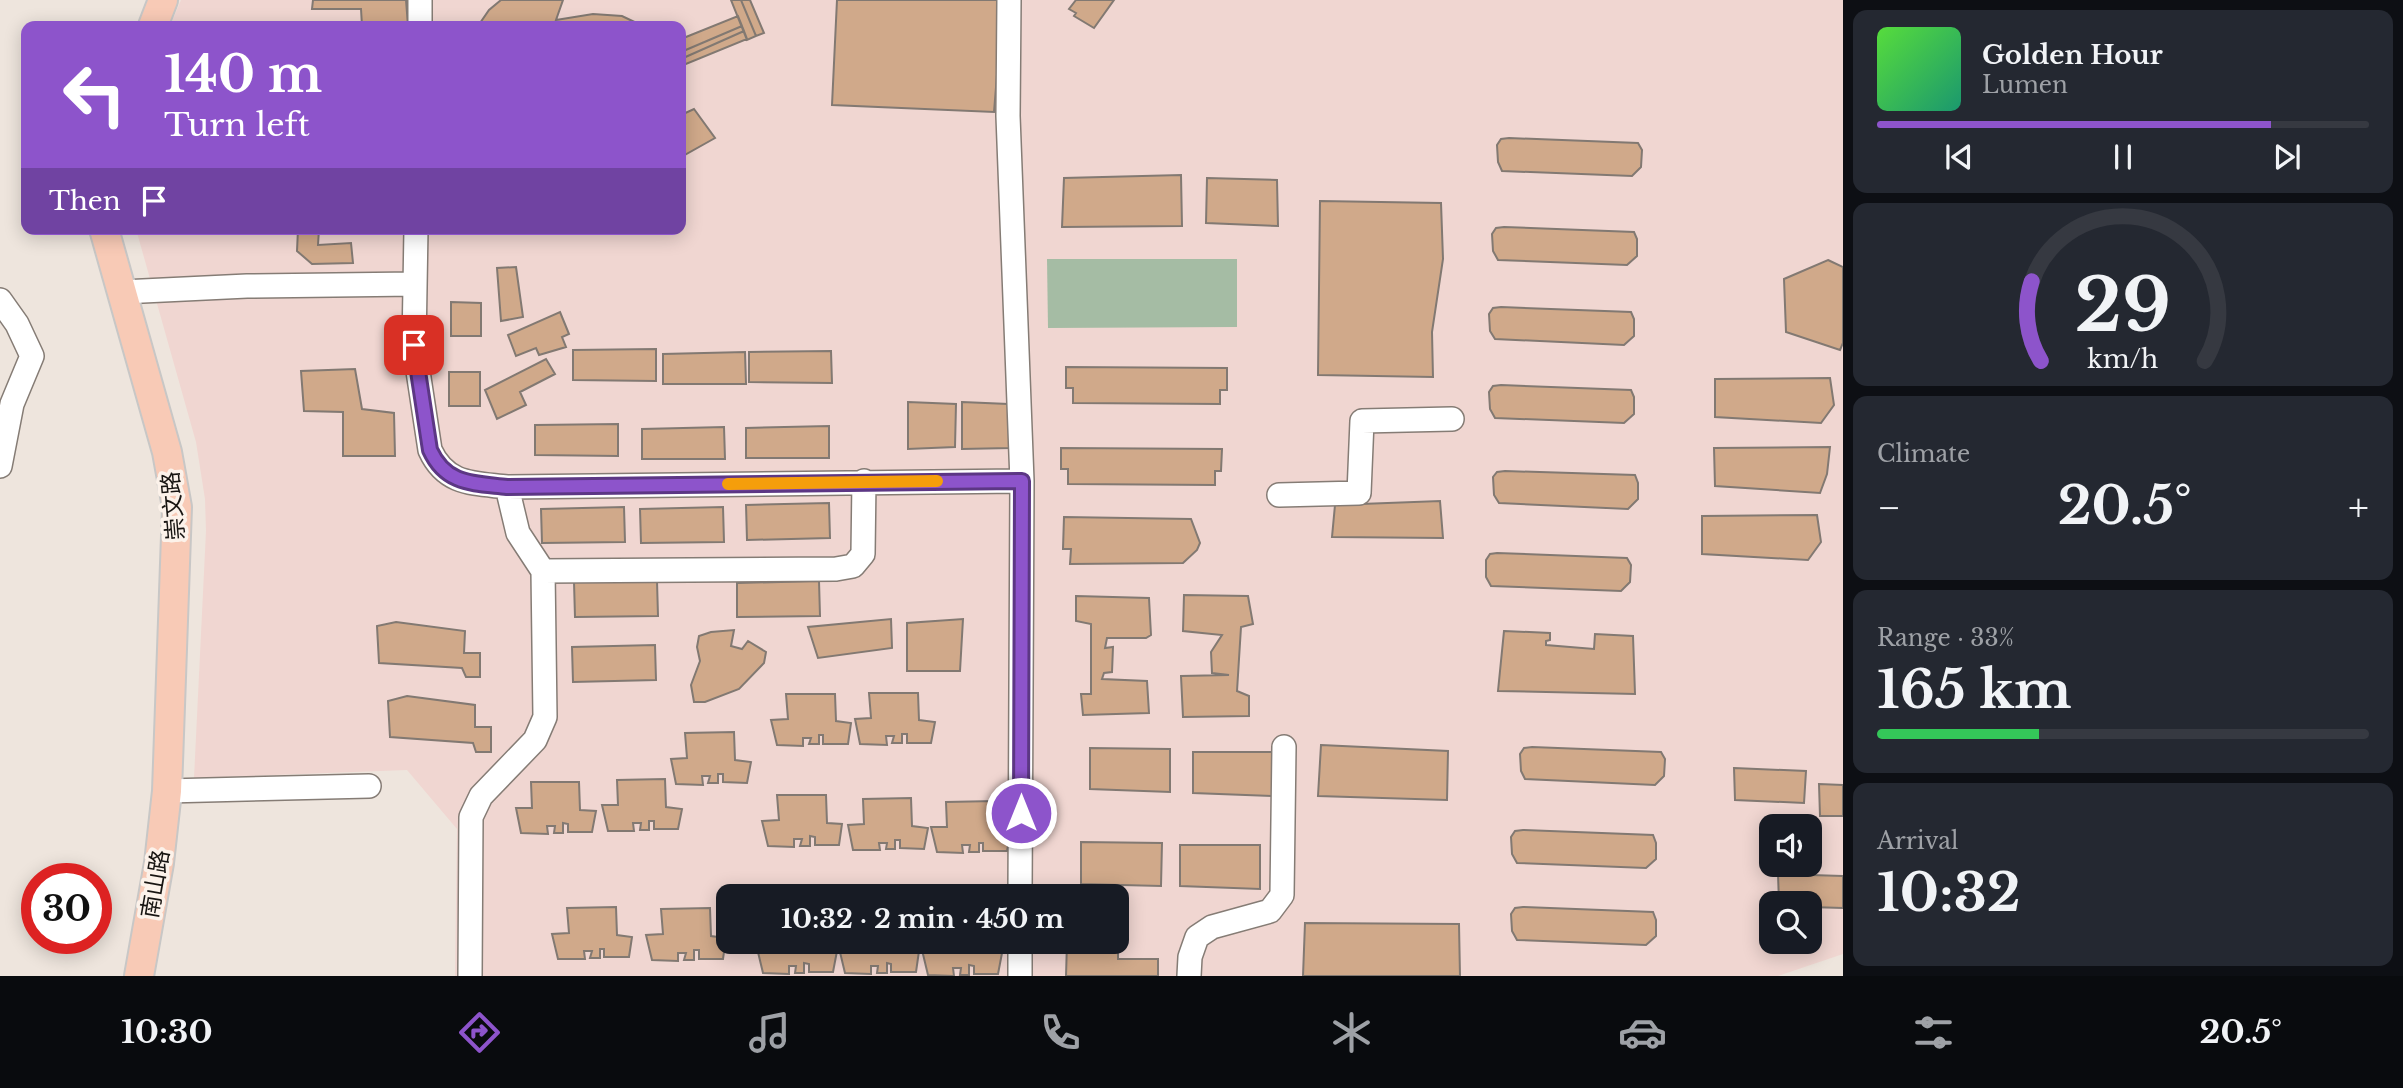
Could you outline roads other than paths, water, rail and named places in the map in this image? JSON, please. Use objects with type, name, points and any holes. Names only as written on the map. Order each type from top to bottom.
[{"type":"main road","points":[[139,21],[148,0]]},
{"type":"main road","points":[[155,21],[163,0]]},
{"type":"main road","name":"崇文路","points":[[106,235],[127,292],[176,449],[186,505],[172,791]]},
{"type":"main road","name":"崇文路","points":[[119,235],[127,292]]},
{"type":"main road","name":"南山路","points":[[139,976],[172,791]]},
{"type":"main road","name":"南山路","points":[[151,976],[170,866],[172,791]]},
{"type":"street","points":[[420,0],[420,21]]},
{"type":"street","points":[[1009,0],[1008,116],[1022,481],[1020,884]]},
{"type":"street","points":[[416,235],[414,345],[430,450],[436,462],[454,478],[507,487],[1022,481]]},
{"type":"street","points":[[127,292],[247,286],[415,284]]},
{"type":"street","points":[[0,300],[17,324],[32,356],[12,404],[0,466]]},
{"type":"street","points":[[1279,495],[1359,493],[1362,421],[1452,419]]},
{"type":"street","points":[[543,571],[836,569],[853,566],[863,554],[864,481]]},
{"type":"street","points":[[470,976],[471,817],[481,796],[535,740],[545,717],[543,571],[518,533],[507,487]]},
{"type":"street","points":[[1189,976],[1190,957],[1198,937],[1212,927],[1270,911],[1282,895],[1284,747]]},
{"type":"street","points":[[172,791],[369,786]]},
{"type":"street","points":[[1020,954],[1020,976]]}]
